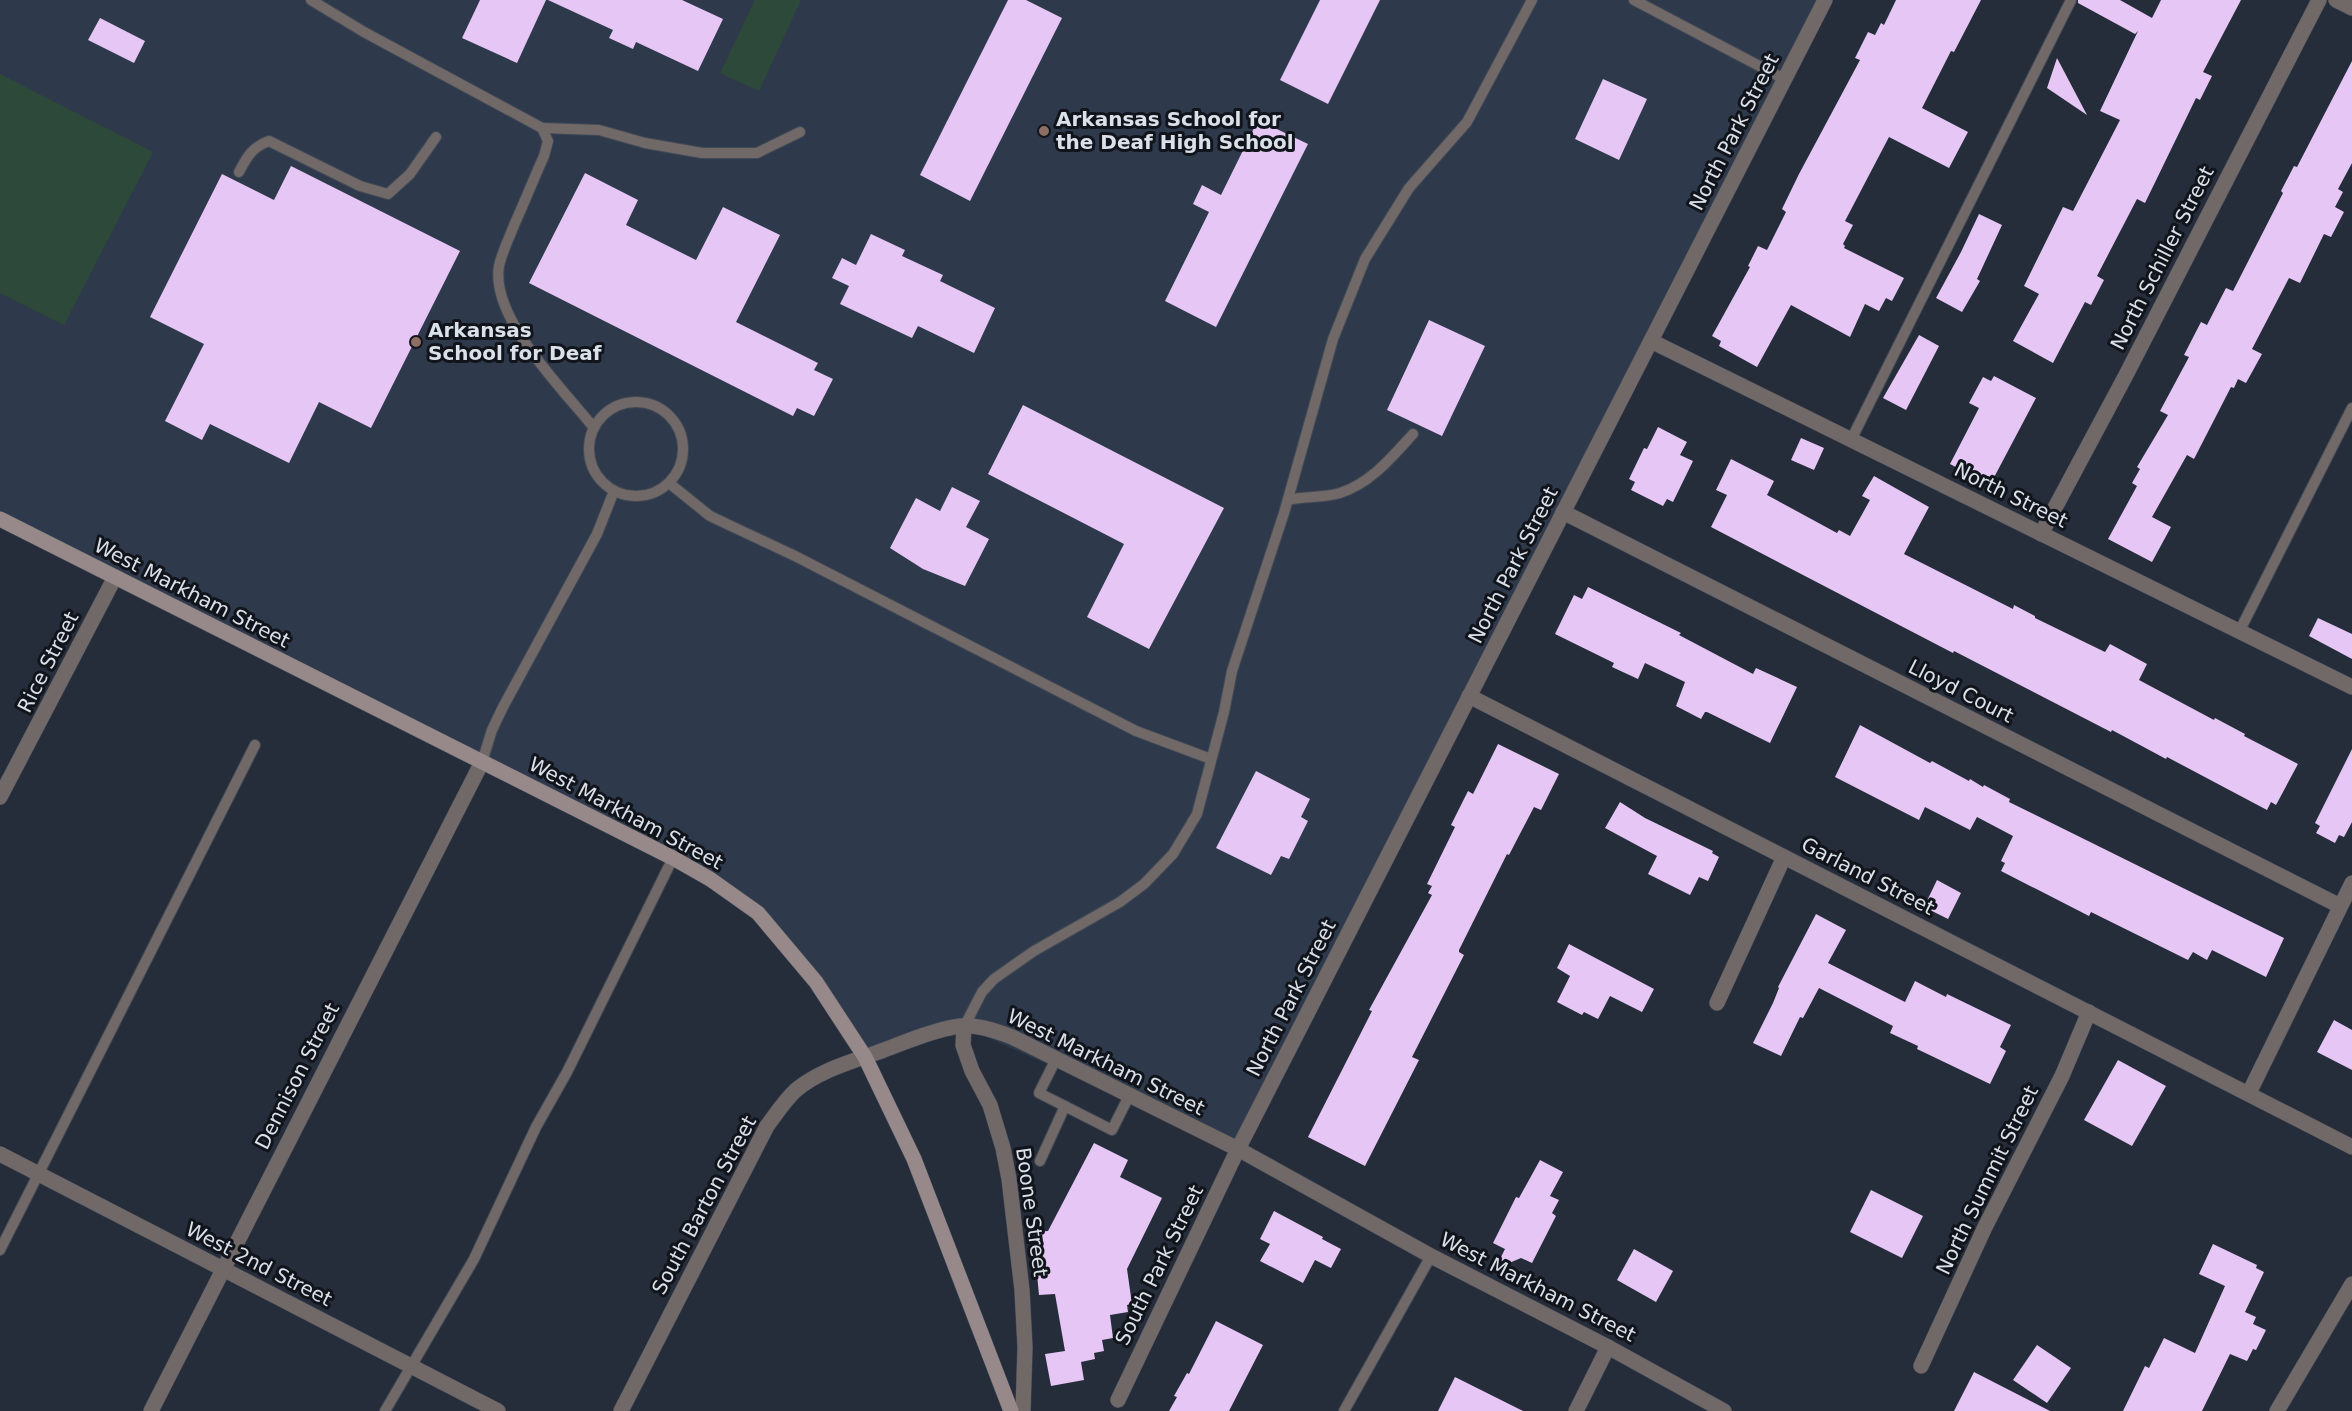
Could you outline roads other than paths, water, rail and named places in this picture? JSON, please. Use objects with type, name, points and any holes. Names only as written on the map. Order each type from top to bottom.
[{"type":"main road","name":"West Markham Street","points":[[0,519],[673,858],[710,879],[758,913],[816,981],[865,1057]]},
{"type":"main road","points":[[865,1057],[914,1159],[1011,1411]]},
{"type":"street","name":"North Park Street","points":[[1238,1149],[1825,0]]},
{"type":"street","name":"North Schiller Street","points":[[2041,534],[2126,375],[2319,0]]},
{"type":"street","points":[[2336,0],[2352,8]]},
{"type":"street","name":"North Street","points":[[1651,341],[2352,687]]},
{"type":"street","name":"Lloyd Court","points":[[1563,512],[2340,906]]},
{"type":"street","name":"Rice Street","points":[[0,797],[115,577]]},
{"type":"street","name":"Garland Street","points":[[1469,696],[2352,1146]]},
{"type":"street","name":"Dennison Street","points":[[150,1411],[482,762]]},
{"type":"street","points":[[1717,1004],[1784,856]]},
{"type":"street","points":[[2249,1093],[2352,883]]},
{"type":"street","name":"North Summit Street","points":[[1921,1366],[1985,1227],[2062,1076],[2089,1012]]},
{"type":"street","name":"West Markham Street","points":[[865,1057],[954,1027],[996,1031],[1238,1149],[1431,1256],[1608,1347],[1724,1411]]},
{"type":"street","name":"Boone Street","points":[[964,1027],[963,1045],[972,1071],[990,1106],[1003,1148],[1009,1179],[1022,1290],[1023,1411]]},
{"type":"street","name":"South Barton Street","points":[[621,1411],[767,1126],[797,1090],[818,1076],[865,1057]]},
{"type":"street","name":"South Park Street","points":[[1118,1400],[1238,1149]]},
{"type":"street","name":"West 2nd Street","points":[[0,1154],[498,1411]]},
{"type":"street","points":[[2277,1411],[2352,1284]]},
{"type":"street","points":[[1576,1411],[1608,1347]]},
{"type":"lane","points":[[311,0],[364,32],[542,128],[599,130],[645,143],[702,153],[757,153],[800,132]]},
{"type":"lane","points":[[964,1027],[982,993],[994,979],[1034,951],[1120,902],[1144,884],[1173,854],[1197,814],[1207,785],[1232,671],[1288,500],[1333,339],[1365,259],[1409,188],[1467,122],[1532,0]]},
{"type":"lane","points":[[1634,0],[1784,80]]},
{"type":"lane","points":[[1851,440],[2071,0]]},
{"type":"lane","points":[[542,128],[548,141],[544,156],[508,240],[499,266],[499,280],[504,307],[517,333],[594,428]]},
{"type":"lane","points":[[239,172],[248,154],[254,148],[269,141],[360,186],[388,194],[410,174],[436,137]]},
{"type":"lane","points":[[629,403],[643,403],[657,408],[668,415],[679,432],[683,452],[680,465],[669,483],[657,491],[643,495],[628,495],[614,491],[598,477],[590,458],[589,443],[594,428],[603,416],[615,407],[629,403]]},
{"type":"lane","points":[[2239,632],[2352,408]]},
{"type":"lane","points":[[1288,500],[1302,496],[1339,493],[1371,478],[1413,434]]},
{"type":"lane","points":[[669,483],[710,516],[795,556],[1136,730],[1211,759]]},
{"type":"lane","points":[[482,762],[496,722],[597,534],[614,491]]},
{"type":"lane","points":[[0,1250],[255,745]]},
{"type":"lane","points":[[385,1411],[474,1259],[536,1127],[567,1072],[673,858]]},
{"type":"lane","points":[[1056,1059],[1039,1094],[1112,1130],[1129,1096]]},
{"type":"lane","points":[[1040,1161],[1065,1106]]},
{"type":"lane","points":[[1344,1411],[1431,1256]]},
{"type":"place","name":"Arkansas School for the Deaf High School","points":[[1044,131]]},
{"type":"place","name":"Arkansas School for Deaf","points":[[416,342]]}]
